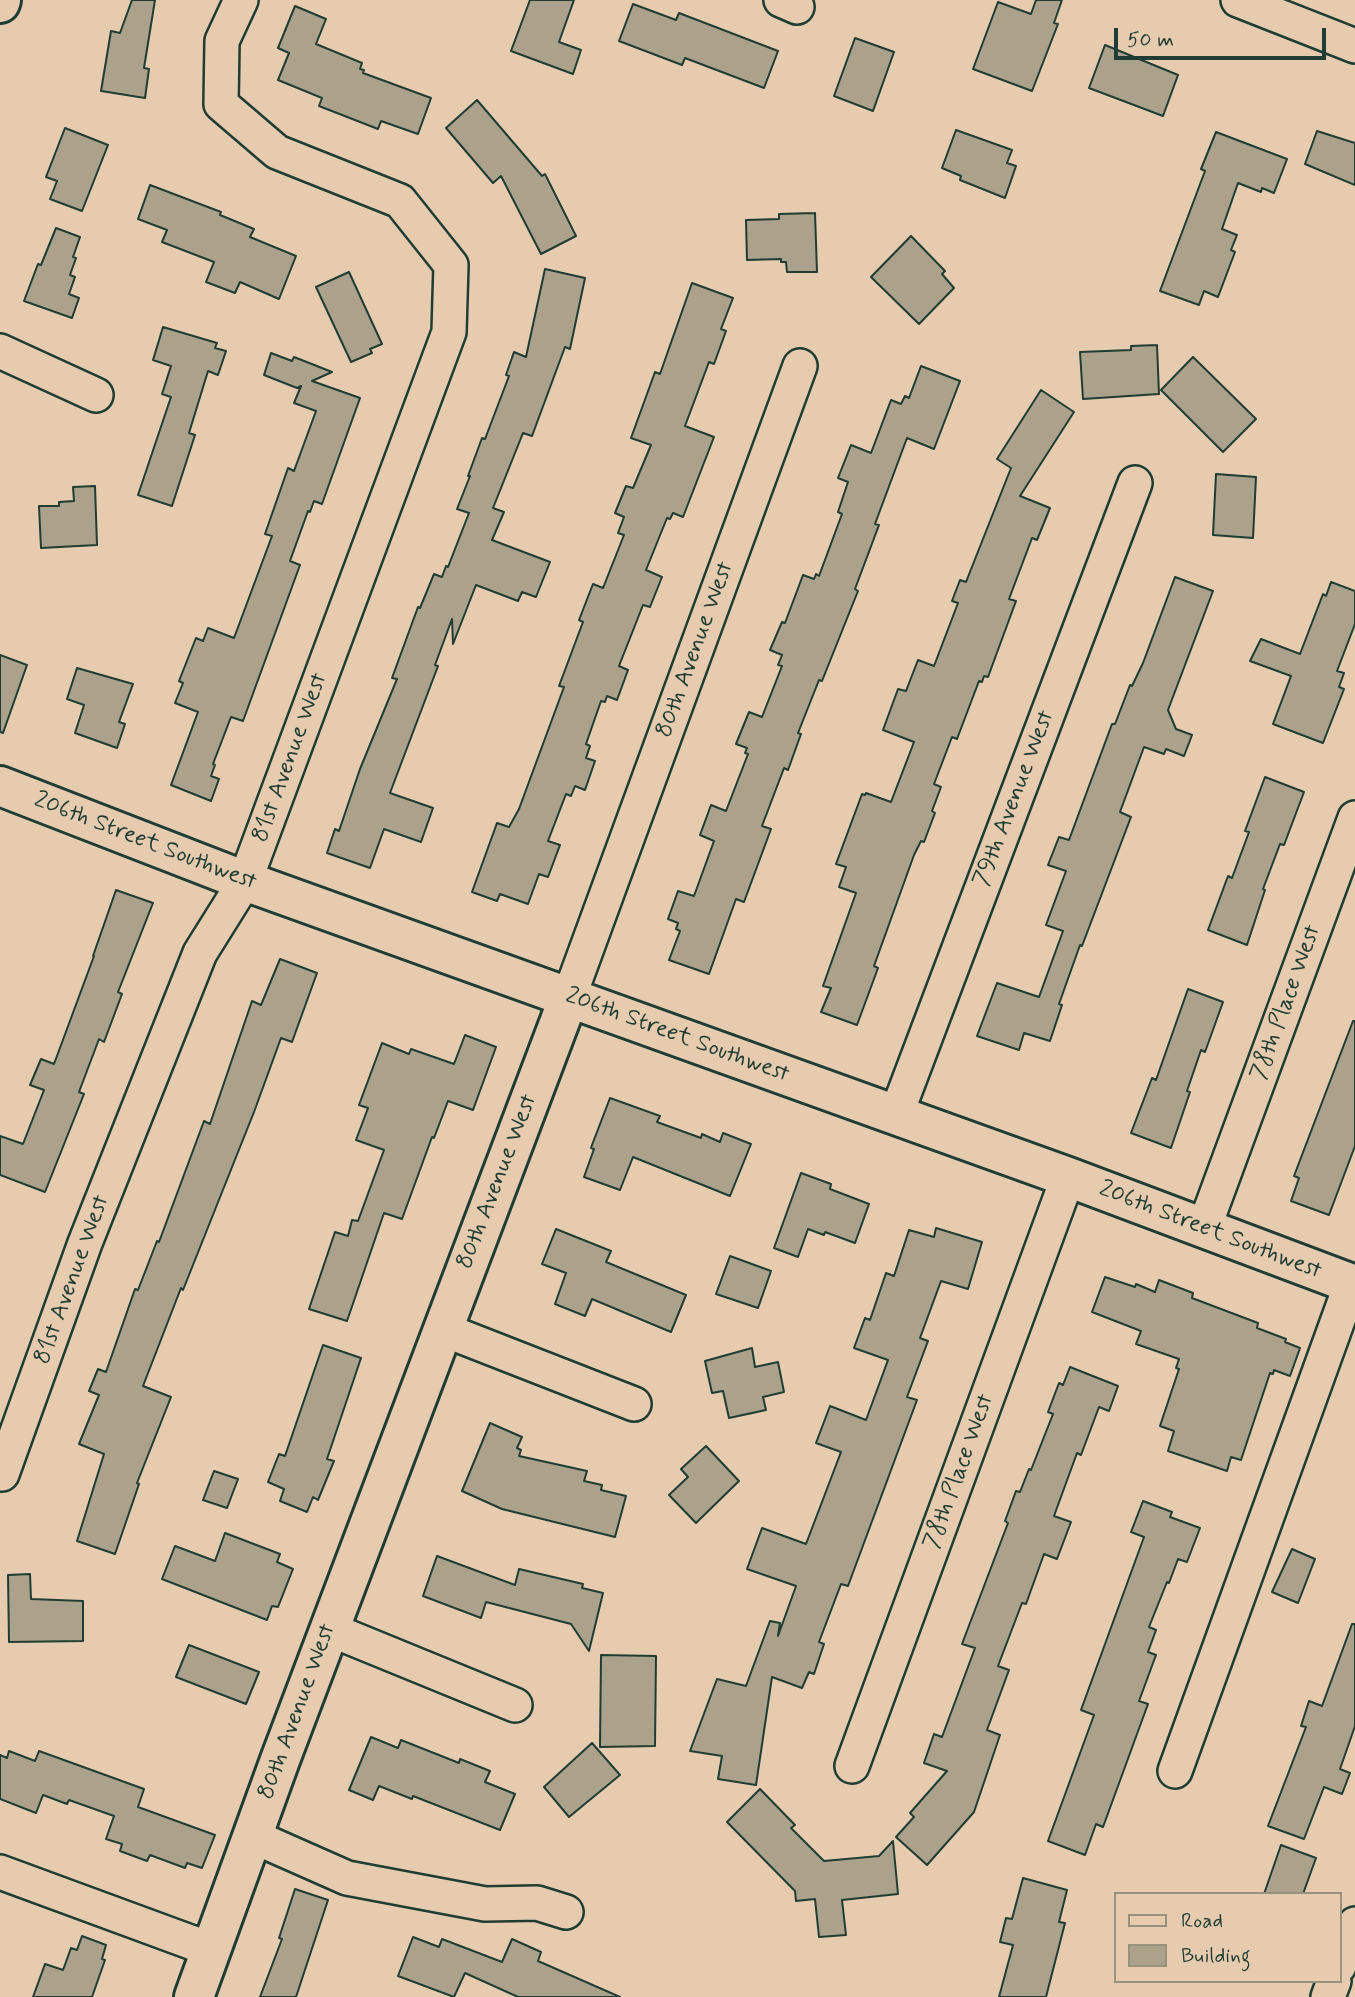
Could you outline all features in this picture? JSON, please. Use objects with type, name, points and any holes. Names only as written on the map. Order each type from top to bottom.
[{"type":"street","name":"81st Avenue West","points":[[2,1474],[85,1243],[200,953],[245,881],[449,332],[451,265],[400,201],[277,152],[222,104],[222,41],[241,0]]},
{"type":"street","points":[[1238,0],[1355,46]]},
{"type":"street","points":[[0,351],[96,395]]},
{"type":"street","name":"80th Avenue West","points":[[194,1997],[329,1629],[569,997],[800,366]]},
{"type":"street","name":"79th Avenue West","points":[[896,1115],[1135,483]]},
{"type":"street","name":"206th Street Southwest","points":[[0,786],[245,881],[1068,1177],[1353,1285]]},
{"type":"street","name":"78th Place West","points":[[1204,1228],[1355,818]]},
{"type":"street","name":"78th Place West","points":[[852,1766],[1068,1177]]},
{"type":"street","points":[[1175,1771],[1353,1285]]},
{"type":"street","points":[[442,1329],[634,1404]]},
{"type":"street","points":[[329,1629],[515,1705]]},
{"type":"street","points":[[252,1836],[347,1878],[485,1904],[537,1903],[566,1912]]},
{"type":"street","points":[[0,1872],[212,1950]]},
{"type":"street","points":[[1341,1961],[1355,1924]]},
{"type":"building","points":[[132,0],[155,0],[144,68],[149,69],[145,98],[101,91],[111,31],[120,33]]},
{"type":"building","points":[[530,0],[574,0],[559,42],[581,50],[573,74],[511,51]]},
{"type":"building","points":[[1036,0],[1062,0],[1054,23],[1058,24],[1032,91],[973,69],[998,2],[1031,14]]},
{"type":"building","points":[[633,4],[676,20],[679,13],[778,51],[764,88],[685,58],[682,65],[619,41]]},
{"type":"building","points":[[295,6],[326,19],[316,44],[362,63],[360,69],[364,70],[363,73],[431,98],[418,134],[381,121],[378,129],[319,106],[322,98],[278,80],[289,53],[278,48]]},
{"type":"building","points":[[855,38],[894,52],[873,111],[834,96]]},
{"type":"building","points":[[1105,45],[1178,75],[1163,116],[1089,88]]},
{"type":"building","points":[[477,100],[542,176],[545,174],[576,236],[541,254],[501,176],[493,183],[446,128]]},
{"type":"building","points":[[65,128],[108,145],[82,211],[50,199],[57,181],[46,177]]},
{"type":"building","points":[[956,130],[1012,150],[1007,163],[1016,166],[1005,198],[960,180],[961,176],[942,168]]},
{"type":"building","points":[[1317,131],[1355,143],[1355,185],[1305,164]]},
{"type":"building","points":[[1216,132],[1287,159],[1274,193],[1262,188],[1261,192],[1238,183],[1222,229],[1237,235],[1231,250],[1235,252],[1218,297],[1204,291],[1199,305],[1160,291],[1205,171],[1201,169]]},
{"type":"building","points":[[150,185],[221,212],[220,215],[254,229],[250,237],[296,256],[279,299],[240,282],[235,293],[206,282],[214,262],[162,242],[167,230],[138,219]]},
{"type":"building","points":[[815,213],[817,272],[787,272],[786,262],[781,262],[781,259],[747,260],[746,220],[779,219],[779,214]]},
{"type":"building","points":[[56,228],[80,237],[70,275],[75,277],[69,294],[79,298],[72,318],[24,301]]},
{"type":"building","points":[[911,236],[945,271],[942,274],[954,288],[919,324],[871,277]]},
{"type":"building","points":[[545,269],[585,278],[570,349],[565,347],[532,436],[523,433],[493,508],[504,512],[492,540],[550,562],[536,597],[522,592],[518,601],[476,585],[453,644],[452,619],[435,665],[438,666],[390,793],[433,808],[421,842],[384,829],[370,868],[327,853],[335,829],[339,831],[360,769],[397,679],[392,678],[418,607],[420,608],[434,574],[442,577],[446,566],[448,567],[469,513],[457,509],[482,438],[485,439],[509,376],[506,375],[514,352],[526,357]]},
{"type":"building","points":[[349,272],[382,344],[370,349],[372,353],[351,362],[316,287]]},
{"type":"building","points":[[692,283],[733,298],[721,329],[726,331],[714,364],[709,362],[685,426],[714,437],[683,517],[673,513],[670,519],[667,518],[646,570],[662,577],[650,607],[643,605],[619,666],[628,670],[617,700],[607,696],[605,702],[601,701],[586,744],[590,746],[586,758],[595,761],[585,790],[575,786],[571,796],[566,794],[548,841],[560,845],[548,877],[539,874],[528,904],[500,894],[497,901],[472,892],[497,823],[509,827],[519,809],[564,687],[559,686],[583,622],[579,620],[593,584],[603,588],[624,535],[618,533],[624,517],[615,513],[626,486],[633,488],[651,445],[631,438],[655,372],[660,374]]},
{"type":"building","points":[[163,327],[217,343],[215,348],[226,351],[218,375],[208,371],[189,433],[195,435],[172,506],[138,495],[171,397],[162,394],[171,366],[153,360]]},
{"type":"building","points":[[1157,345],[1159,394],[1083,399],[1080,352],[1131,350],[1131,346]]},
{"type":"building","points":[[271,353],[292,361],[294,357],[332,372],[312,381],[360,398],[322,504],[314,501],[310,512],[308,511],[290,561],[300,565],[243,721],[231,717],[213,764],[215,765],[211,776],[219,779],[211,801],[171,785],[198,712],[175,703],[183,683],[179,681],[196,638],[203,641],[208,628],[234,638],[272,536],[265,534],[288,468],[294,471],[316,411],[294,403],[301,386],[297,388],[264,375]]},
{"type":"building","points":[[1193,357],[1256,419],[1223,452],[1161,390]]},
{"type":"building","points":[[921,366],[960,381],[934,449],[907,438],[875,524],[879,525],[855,589],[858,591],[798,733],[801,734],[788,770],[784,768],[762,826],[771,829],[744,902],[736,899],[709,974],[669,960],[680,931],[676,929],[678,923],[668,919],[678,891],[694,896],[714,841],[700,835],[711,805],[726,811],[748,754],[745,753],[747,748],[736,744],[749,712],[762,717],[782,666],[778,665],[782,655],[770,650],[782,622],[785,623],[803,575],[814,579],[816,574],[819,576],[842,514],[838,512],[848,482],[838,478],[851,445],[871,453],[891,400],[901,404],[905,396],[909,398]]},
{"type":"building","points":[[1041,390],[1074,412],[1020,496],[1050,508],[1037,540],[1032,538],[1009,599],[1016,601],[988,677],[984,676],[982,682],[979,681],[957,739],[952,737],[934,784],[941,787],[932,811],[935,813],[924,842],[921,841],[914,855],[874,966],[878,968],[857,1025],[821,1012],[831,988],[823,986],[856,893],[839,887],[846,867],[836,864],[862,794],[891,802],[914,742],[883,730],[898,689],[906,691],[918,660],[934,666],[958,603],[952,601],[960,580],[966,582],[1011,468],[997,459]]},
{"type":"building","points":[[1216,474],[1256,477],[1253,538],[1213,535]]},
{"type":"building","points":[[95,486],[97,545],[41,548],[39,506],[59,506],[59,502],[74,501],[73,487]]},
{"type":"building","points":[[1175,577],[1213,591],[1168,710],[1176,729],[1192,735],[1184,756],[1166,749],[1164,754],[1144,747],[1120,812],[1131,817],[1082,946],[1080,945],[1059,1004],[1062,1005],[1050,1041],[1024,1033],[1019,1050],[977,1036],[997,983],[1039,997],[1063,931],[1046,925],[1066,871],[1048,865],[1059,837],[1069,840],[1112,724],[1115,724],[1130,685],[1132,686],[1143,663]]},
{"type":"building","points":[[1331,582],[1355,591],[1355,624],[1337,671],[1344,673],[1339,687],[1344,689],[1323,743],[1273,724],[1291,676],[1250,661],[1261,639],[1300,654],[1323,594],[1326,596]]},
{"type":"building","points":[[0,655],[27,665],[3,733],[0,732]]},
{"type":"building","points":[[77,668],[133,684],[119,722],[125,724],[117,748],[75,733],[84,705],[67,699]]},
{"type":"building","points":[[1265,777],[1304,792],[1284,845],[1280,844],[1263,889],[1265,890],[1247,945],[1208,930],[1228,876],[1232,878],[1249,832],[1245,831]]},
{"type":"building","points":[[116,890],[153,903],[118,992],[122,994],[104,1042],[99,1039],[79,1092],[84,1094],[45,1192],[0,1175],[0,1136],[23,1144],[44,1090],[30,1085],[41,1059],[54,1064]]},
{"type":"building","points":[[280,959],[317,973],[292,1042],[281,1038],[254,1112],[143,1386],[171,1397],[137,1483],[139,1484],[115,1554],[77,1541],[104,1454],[79,1444],[99,1395],[89,1391],[98,1369],[106,1372],[135,1289],[138,1290],[157,1241],[159,1242],[204,1121],[210,1124],[252,1001],[261,1005]]},
{"type":"building","points":[[1188,989],[1223,1002],[1205,1052],[1201,1050],[1171,1148],[1131,1133],[1152,1078],[1156,1080]]},
{"type":"building","points":[[1353,1021],[1355,1146],[1329,1215],[1291,1201],[1299,1178],[1294,1176]]},
{"type":"building","points":[[465,1035],[496,1047],[473,1110],[448,1101],[402,1219],[384,1213],[347,1321],[309,1309],[335,1232],[348,1236],[352,1220],[358,1221],[384,1150],[356,1140],[368,1108],[359,1105],[382,1043],[409,1054],[411,1049],[454,1064]]},
{"type":"building","points":[[610,1098],[660,1116],[657,1122],[701,1138],[702,1134],[720,1142],[723,1133],[751,1144],[730,1196],[633,1157],[620,1190],[584,1177],[594,1149],[591,1148]]},
{"type":"building","points":[[801,1173],[831,1184],[830,1189],[869,1204],[855,1243],[808,1229],[798,1257],[774,1248]]},
{"type":"building","points":[[936,1228],[982,1242],[968,1289],[941,1281],[920,1338],[928,1341],[907,1397],[917,1400],[848,1586],[841,1584],[819,1642],[824,1644],[814,1674],[809,1672],[802,1688],[772,1677],[756,1785],[718,1779],[722,1756],[690,1751],[717,1679],[746,1686],[770,1621],[780,1623],[778,1636],[796,1586],[747,1569],[762,1528],[806,1544],[841,1452],[816,1443],[830,1406],[866,1420],[888,1360],[854,1348],[865,1318],[870,1320],[886,1273],[894,1276],[909,1230],[934,1237]]},
{"type":"building","points":[[556,1229],[611,1251],[606,1262],[686,1295],[671,1332],[592,1299],[585,1316],[555,1304],[566,1273],[542,1264]]},
{"type":"building","points":[[730,1256],[771,1271],[758,1308],[716,1294]]},
{"type":"building","points":[[1105,1277],[1135,1287],[1136,1284],[1155,1292],[1159,1280],[1193,1293],[1192,1298],[1258,1323],[1257,1328],[1286,1339],[1285,1342],[1300,1348],[1290,1376],[1274,1370],[1273,1374],[1270,1373],[1241,1460],[1231,1457],[1227,1471],[1168,1451],[1174,1431],[1160,1426],[1179,1369],[1176,1368],[1179,1359],[1136,1344],[1141,1331],[1092,1312]]},
{"type":"building","points":[[323,1345],[361,1358],[327,1459],[334,1461],[318,1500],[313,1497],[307,1512],[280,1501],[284,1489],[268,1482],[279,1454],[285,1456]]},
{"type":"building","points":[[752,1348],[755,1367],[778,1362],[784,1392],[763,1397],[766,1410],[729,1418],[723,1391],[712,1393],[705,1361]]},
{"type":"building","points":[[1070,1367],[1118,1386],[1109,1411],[1099,1407],[1081,1455],[1077,1453],[1054,1516],[1071,1522],[1057,1559],[1044,1554],[1026,1604],[1022,1603],[998,1666],[1009,1670],[987,1730],[1000,1735],[974,1812],[927,1865],[896,1837],[914,1817],[910,1813],[947,1771],[924,1763],[934,1734],[942,1737],[975,1648],[962,1644],[1008,1523],[1005,1521],[1016,1491],[1020,1492],[1029,1469],[1031,1470],[1053,1414],[1048,1412],[1059,1383],[1063,1385]]},
{"type":"building","points":[[490,1423],[522,1437],[517,1448],[521,1450],[519,1456],[587,1471],[584,1481],[602,1485],[601,1490],[626,1496],[615,1537],[502,1509],[462,1491]]},
{"type":"building","points":[[706,1446],[739,1481],[696,1523],[669,1495],[688,1477],[681,1469]]},
{"type":"building","points":[[214,1471],[238,1479],[227,1508],[203,1500]]},
{"type":"building","points":[[1143,1501],[1172,1512],[1170,1517],[1200,1528],[1187,1562],[1178,1559],[1149,1627],[1156,1630],[1148,1652],[1156,1655],[1139,1701],[1148,1704],[1103,1827],[1096,1824],[1085,1855],[1048,1841],[1094,1715],[1081,1710],[1144,1537],[1131,1532]]},
{"type":"building","points":[[225,1533],[280,1554],[277,1562],[293,1569],[278,1607],[272,1606],[267,1620],[162,1579],[175,1546],[215,1561]]},
{"type":"building","points":[[1292,1549],[1315,1559],[1298,1603],[1272,1592]]},
{"type":"building","points":[[437,1556],[515,1585],[519,1569],[583,1584],[582,1588],[603,1593],[589,1651],[571,1624],[486,1602],[481,1618],[423,1596]]},
{"type":"building","points":[[30,1574],[31,1599],[83,1601],[83,1641],[9,1642],[8,1575]]},
{"type":"building","points":[[1352,1624],[1355,1624],[1355,1726],[1340,1769],[1350,1773],[1342,1794],[1324,1787],[1304,1839],[1268,1826],[1306,1727],[1301,1726],[1309,1701],[1322,1706]]},
{"type":"building","points":[[189,1645],[259,1672],[246,1704],[176,1677]]},
{"type":"building","points":[[601,1655],[656,1656],[655,1746],[600,1747]]},
{"type":"building","points":[[371,1737],[398,1748],[401,1740],[459,1763],[460,1759],[490,1771],[485,1782],[515,1794],[500,1830],[413,1796],[412,1799],[379,1786],[373,1800],[349,1790]]},
{"type":"building","points":[[592,1743],[620,1775],[569,1817],[544,1787]]},
{"type":"building","points":[[9,1751],[35,1761],[39,1751],[144,1789],[138,1807],[215,1835],[202,1868],[187,1863],[185,1868],[150,1855],[147,1861],[120,1851],[122,1844],[106,1839],[114,1816],[69,1800],[67,1804],[43,1795],[36,1813],[0,1799],[0,1755],[7,1758]]},
{"type":"building","points":[[760,1789],[795,1825],[791,1828],[824,1861],[879,1856],[893,1841],[898,1894],[842,1900],[846,1935],[819,1937],[815,1899],[796,1901],[795,1891],[727,1822]]},
{"type":"building","points":[[1281,1845],[1316,1858],[1304,1892],[1265,1892]]},
{"type":"building","points":[[1023,1878],[1067,1890],[1059,1922],[1065,1923],[1046,1997],[999,1997],[1013,1945],[1000,1942],[1006,1918],[1012,1919]]},
{"type":"building","points":[[295,1889],[328,1900],[296,1997],[260,1997],[282,1939],[279,1938]]},
{"type":"building","points":[[82,1936],[106,1945],[102,1959],[105,1960],[92,1997],[33,1997],[45,1964],[63,1970],[71,1948],[77,1950]]},
{"type":"building","points":[[413,1937],[439,1947],[442,1939],[502,1962],[512,1939],[541,1952],[538,1961],[620,1997],[518,1997],[465,1973],[454,1997],[398,1976]]}]
